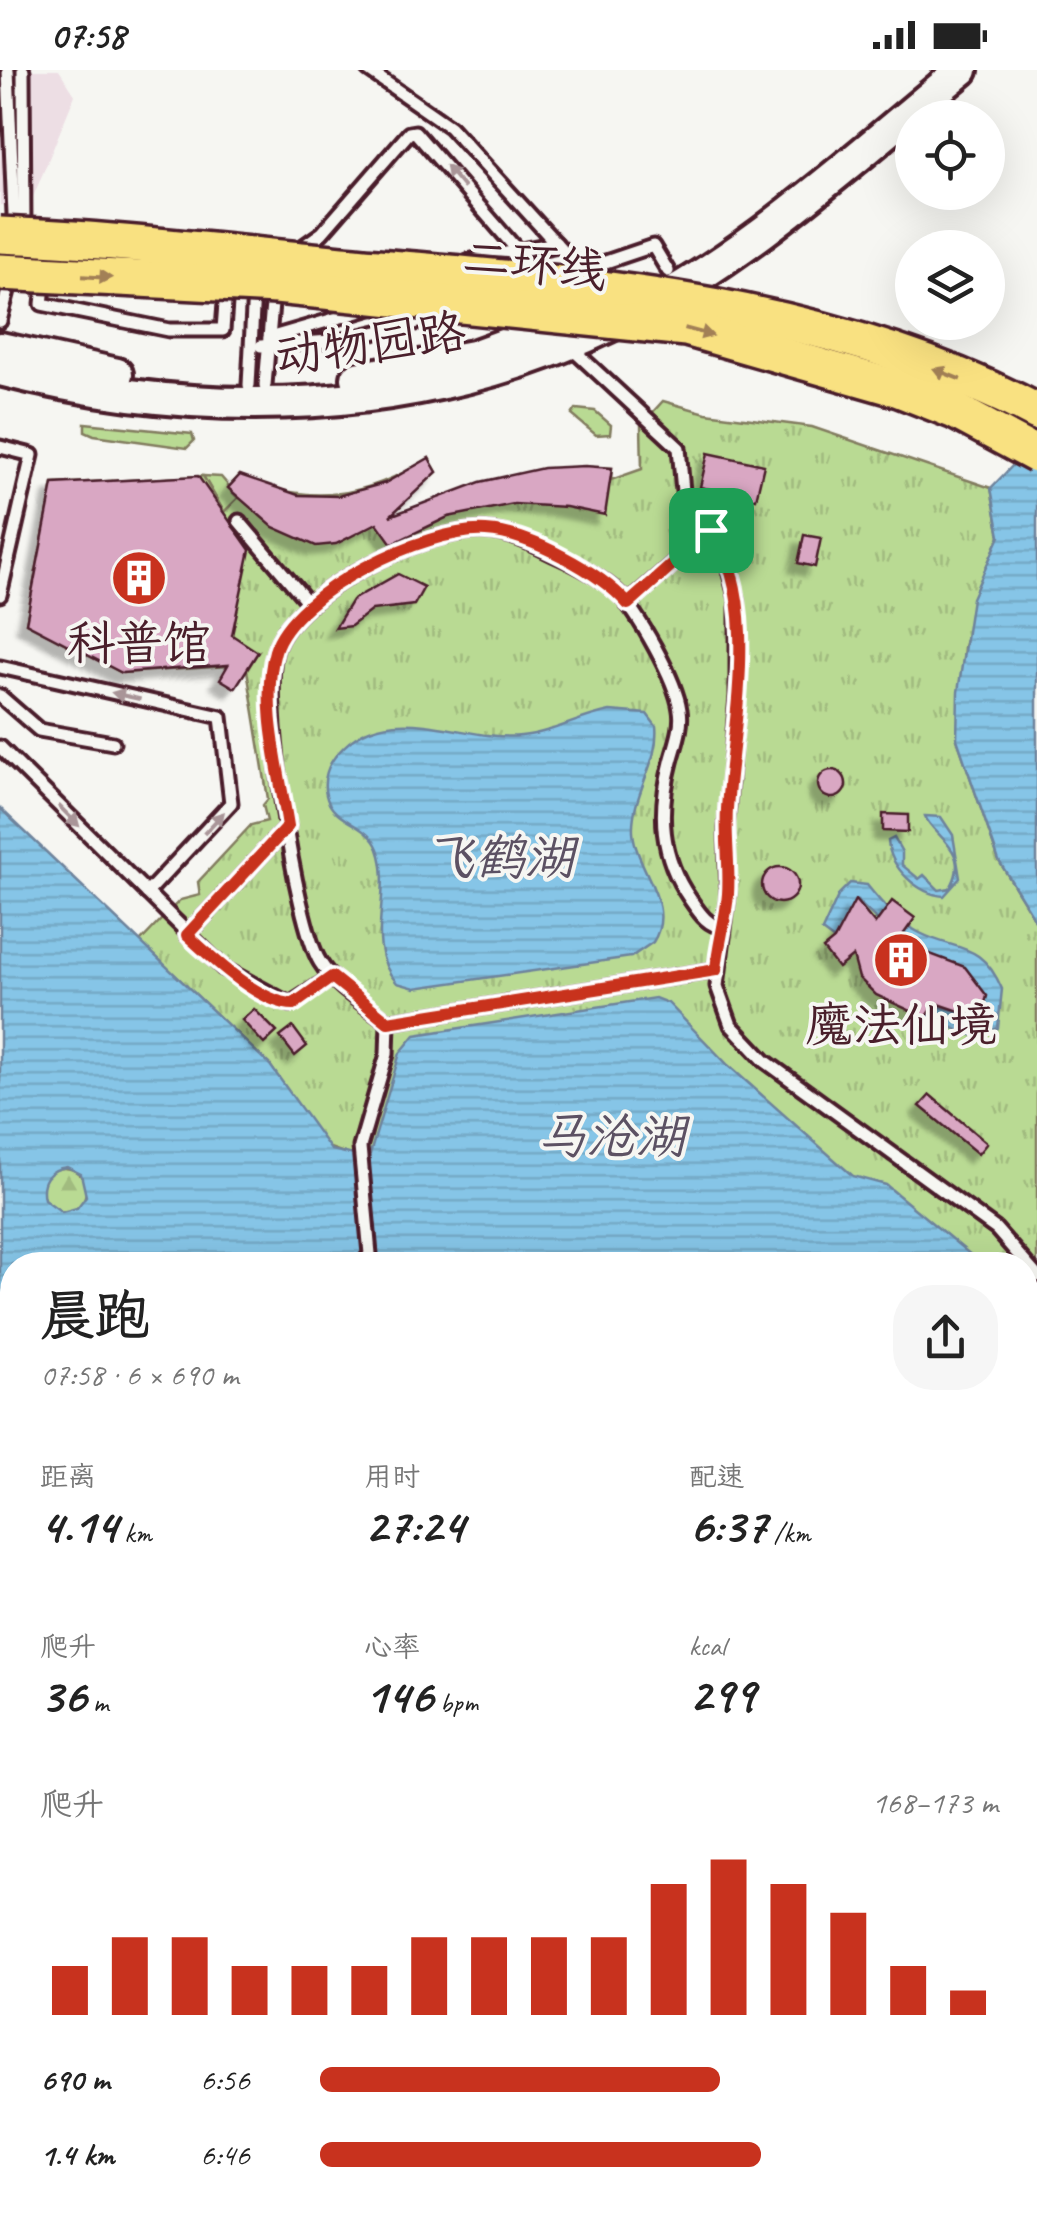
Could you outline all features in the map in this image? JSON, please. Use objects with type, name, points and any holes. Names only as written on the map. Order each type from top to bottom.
[{"type":"highway","name":"二环线","points":[[0,235],[470,273],[682,300],[871,346],[1037,412]]},
{"type":"highway","name":"二环线","points":[[0,272],[276,286],[686,328],[899,388],[955,412],[1037,456]]},
{"type":"main road","name":"动物园路","points":[[0,348],[136,377],[257,385],[372,376],[473,356],[598,310],[668,271],[758,209],[930,70]]},
{"type":"main road","name":"动物园路","points":[[0,370],[130,397],[205,404],[284,403],[424,390],[488,374],[616,324],[704,271],[818,187],[962,70]]},
{"type":"lane","points":[[0,281],[10,250],[14,214],[8,70]]},
{"type":"lane","points":[[0,321],[24,230],[23,70]]},
{"type":"lane","points":[[368,70],[450,127],[580,270]]},
{"type":"lane","points":[[257,385],[268,342],[274,271],[322,233],[409,133],[416,132],[518,251]]},
{"type":"lane","points":[[322,233],[369,290],[556,244]]},
{"type":"lane","points":[[228,248],[223,330],[169,330],[42,304],[50,235],[256,250],[251,346],[257,385]]},
{"type":"lane","points":[[268,342],[386,333],[653,246],[668,271]]},
{"type":"lane","points":[[451,285],[570,259]]},
{"type":"lane","points":[[251,346],[434,290]]},
{"type":"lane","points":[[567,344],[677,445],[683,491],[711,530],[730,568],[737,600],[737,696],[723,928],[716,970],[723,1010],[742,1040],[996,1229],[1016,1252]]},
{"type":"lane","points":[[0,448],[32,454],[0,596]]},
{"type":"lane","points":[[238,522],[310,605]]},
{"type":"lane","points":[[628,604],[711,530]]},
{"type":"lane","points":[[716,970],[388,1022],[332,977],[315,954],[308,929],[288,826],[273,714],[274,661],[288,628],[340,582],[444,536],[488,531],[571,562],[610,586],[628,604],[666,673],[680,712],[663,798],[666,851],[693,903],[710,923],[723,928]]},
{"type":"lane","points":[[0,667],[221,717],[231,803],[147,893]]},
{"type":"lane","points":[[0,696],[39,730],[113,743]]},
{"type":"lane","points":[[0,747],[229,973],[284,1004],[294,1004],[332,977]]},
{"type":"lane","points":[[187,935],[288,826]]},
{"type":"lane","points":[[370,1252],[360,1157],[388,1054],[388,1022]]},
{"type":"shaded area","points":[[0,70],[59,70],[75,95],[29,207],[0,205]]},
{"type":"green space","points":[[663,401],[706,413],[812,427],[991,488],[1000,536],[984,572],[964,647],[957,739],[999,861],[1037,923],[1037,1252],[310,1252],[350,1155],[324,1146],[270,1065],[140,942],[180,900],[200,895],[198,882],[251,825],[267,821],[263,805],[268,799],[247,670],[258,652],[228,666],[122,673],[26,623],[53,484],[203,476],[224,512],[238,498],[228,488],[240,475],[290,492],[337,494],[383,482],[429,458],[437,472],[391,512],[396,520],[449,497],[527,473],[612,468],[611,480],[642,469],[641,425]]},
{"type":"green space","points":[[576,409],[595,411],[611,425],[610,434],[596,435],[572,415]]},
{"type":"green space","points":[[85,423],[192,434],[194,441],[187,448],[94,435],[85,431]]},
{"type":"green space","points":[[203,476],[221,477],[239,498],[224,512]]},
{"type":"green space","points":[[64,1168],[80,1174],[86,1190],[80,1206],[64,1212],[48,1206],[42,1190],[48,1174]]},
{"type":"water","points":[[1037,453],[1037,923],[999,861],[957,739],[958,692],[972,598],[1000,536],[991,488],[1017,461]]},
{"type":"water","name":"飞鹤湖","points":[[610,711],[647,714],[656,726],[654,753],[636,805],[633,832],[658,901],[659,928],[653,942],[631,957],[415,988],[397,983],[382,952],[383,883],[378,849],[373,840],[335,812],[326,795],[325,778],[334,757],[358,736],[379,727],[425,725],[521,736]]},
{"type":"water","name":"马沧湖","points":[[0,808],[270,1065],[331,1150],[363,1157],[370,1154],[400,1053],[415,1035],[655,998],[668,1003],[728,1065],[853,1176],[886,1185],[967,1252],[0,1252]],"holes":[[[67,1167],[81,1174],[86,1196],[77,1208],[62,1212],[44,1199],[45,1182],[55,1170]]]},
{"type":"water","points":[[925,816],[941,817],[953,835],[960,878],[944,896],[915,885],[900,870],[890,851],[888,841],[894,838],[902,852],[902,865],[919,879],[924,875],[939,890],[950,888],[956,875],[954,854]]},
{"type":"water","points":[[850,883],[867,885],[912,929],[967,950],[986,962],[1002,989],[998,1028],[974,1036],[926,1018],[936,1006],[978,1015],[987,996],[965,967],[904,945],[857,901],[834,940],[822,931],[839,894]]},
{"type":"building","points":[[708,453],[764,465],[756,499],[700,487]]},
{"type":"building","points":[[429,458],[437,472],[390,516],[480,482],[543,468],[585,466],[612,468],[605,515],[566,507],[514,504],[448,517],[392,544],[377,523],[336,544],[316,546],[273,527],[228,488],[240,475],[298,495],[338,496],[385,483]]},
{"type":"building","name":"科普馆","points":[[198,476],[250,550],[232,635],[258,652],[235,688],[220,679],[228,665],[122,673],[26,623],[53,484]]},
{"type":"building","points":[[804,535],[821,538],[815,567],[798,563]]},
{"type":"building","points":[[398,574],[424,587],[414,605],[372,610],[351,626],[335,628],[352,600]]},
{"type":"building","points":[[832,770],[842,774],[846,784],[842,794],[832,798],[822,794],[818,784],[822,774]]},
{"type":"building","points":[[883,814],[908,815],[908,832],[883,831]]},
{"type":"building","points":[[780,867],[793,872],[798,885],[793,898],[780,903],[767,898],[762,885],[767,872]]},
{"type":"building","name":"魔法仙境","points":[[855,900],[875,924],[892,901],[915,918],[898,942],[965,967],[987,996],[982,1013],[968,1014],[936,1003],[926,1018],[876,995],[859,978],[853,956],[838,968],[823,949],[834,940]]},
{"type":"building","points":[[254,1009],[277,1032],[264,1044],[242,1020]]},
{"type":"building","points":[[293,1027],[307,1046],[295,1056],[280,1037]]},
{"type":"building","points":[[930,1095],[987,1143],[978,1154],[920,1106]]},
{"type":"place","name":"科普馆","points":[[139,578]]},
{"type":"place","name":"魔法仙境","points":[[901,960]]},
{"type":"route","points":[[711,530],[724,551],[736,584],[737,600],[737,696],[726,828],[728,896],[716,970],[388,1022],[332,977],[294,1004],[278,1002],[229,973],[187,935],[288,826],[273,714],[274,661],[288,628],[320,597],[340,582],[403,551],[444,536],[488,531],[538,546],[571,562],[610,586],[628,604],[711,530]]}]
